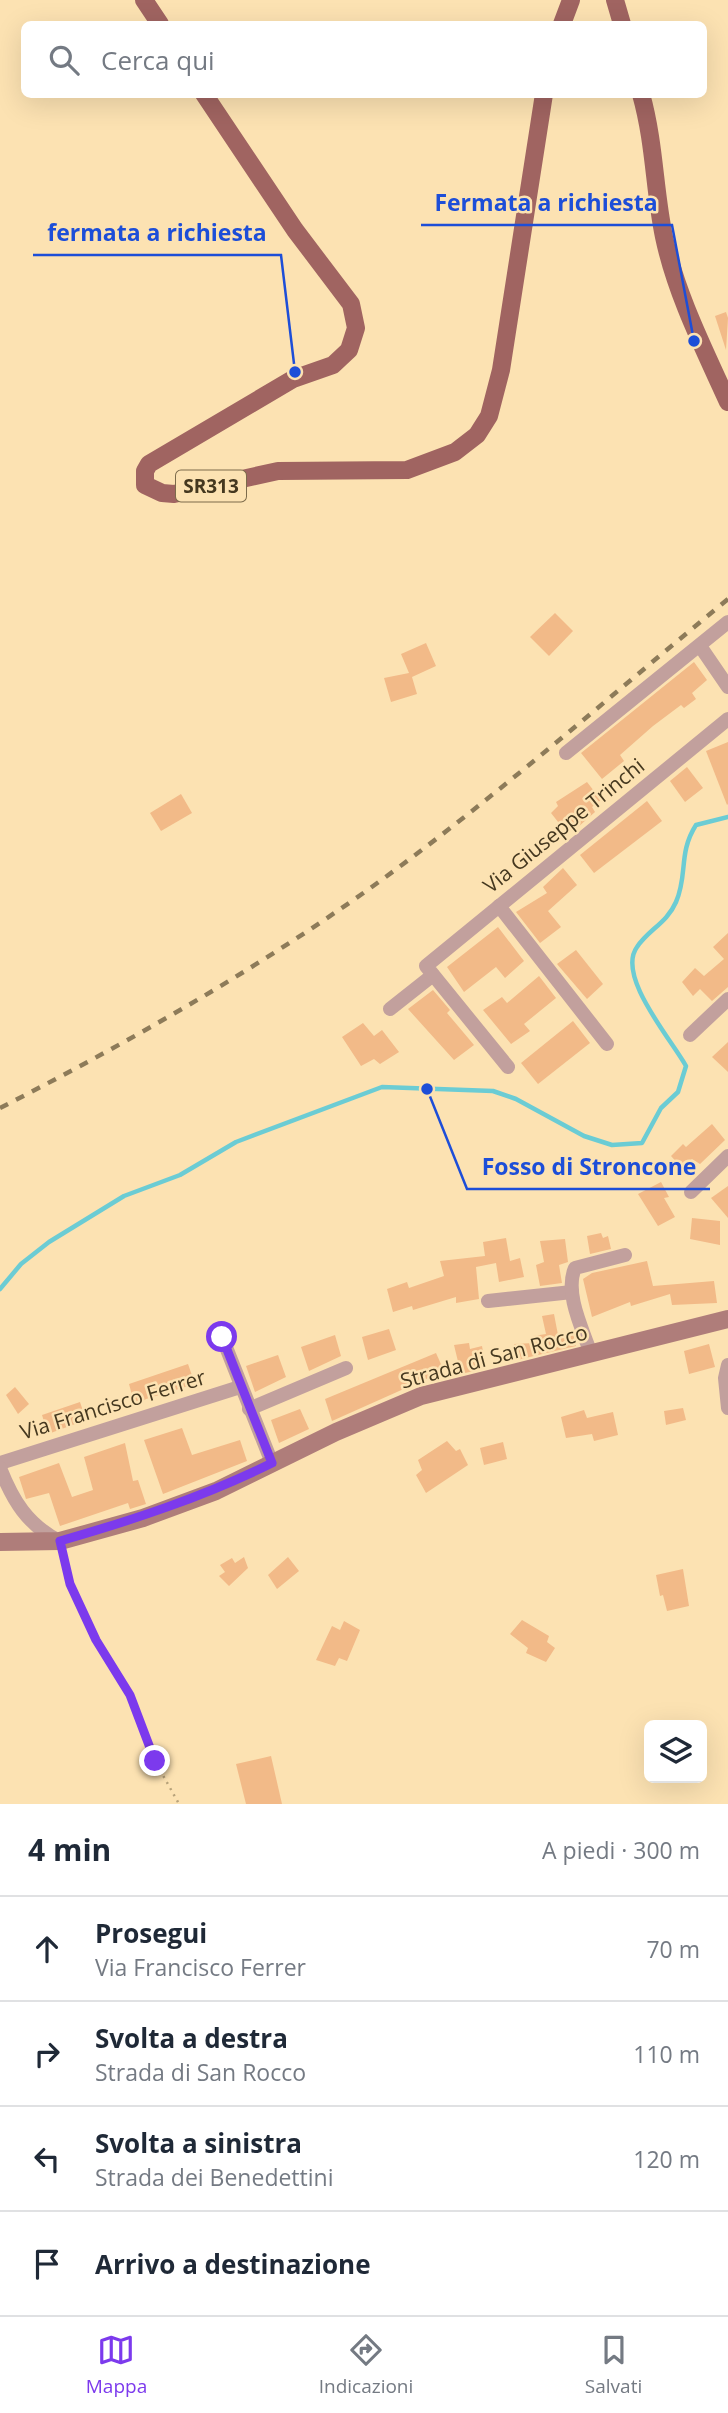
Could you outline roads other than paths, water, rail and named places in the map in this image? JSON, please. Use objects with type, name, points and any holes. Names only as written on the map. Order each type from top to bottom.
[{"type":"main road","points":[[144,0],[158,21]]},
{"type":"main road","points":[[563,21],[571,0]]},
{"type":"main road","points":[[615,0],[621,21]]},
{"type":"main road","name":"SR313","points":[[207,98],[295,230],[351,304],[356,328],[349,350],[333,365],[293,379],[149,464],[145,471],[145,485],[162,493],[174,494],[278,471],[407,470],[455,452],[477,435],[492,407],[501,370],[543,98]]},
{"type":"main road","points":[[642,98],[652,133],[664,239],[684,300],[728,402]]},
{"type":"main road","name":"Strada di San Rocco","points":[[0,1542],[60,1541],[143,1518],[192,1500],[336,1432],[421,1396],[728,1319]]},
{"type":"street","points":[[566,753],[728,622]]},
{"type":"street","points":[[700,646],[728,687]]},
{"type":"street","name":"Via Giuseppe Trinchi","points":[[390,1009],[499,906],[728,719]]},
{"type":"street","points":[[499,906],[607,1044]]},
{"type":"street","points":[[430,970],[508,1067]]},
{"type":"street","points":[[690,1035],[728,999]]},
{"type":"street","points":[[691,1192],[728,1156]]},
{"type":"street","points":[[591,1354],[572,1292],[571,1277],[575,1268],[625,1255]]},
{"type":"street","points":[[488,1301],[572,1292]]},
{"type":"street","name":"Via Francisco Ferrer","points":[[222,1337],[272,1463]]},
{"type":"street","points":[[728,1365],[725,1401],[728,1408]]},
{"type":"street","points":[[249,1409],[346,1368]]},
{"type":"street","name":"Via Francisco Ferrer","points":[[0,1466],[240,1387]]},
{"type":"street","points":[[0,1466],[12,1499],[32,1524],[60,1541]]},
{"type":"waterway","points":[[0,1289],[21,1264],[49,1242],[124,1196],[180,1175],[236,1142],[382,1087],[493,1091],[516,1099],[584,1136],[612,1145],[642,1143],[661,1108],[678,1092],[686,1066],[639,990],[632,959],[641,941],[668,916],[676,902],[682,883],[687,845],[696,825],[728,817]]},
{"type":"railway","points":[[0,1108],[188,1005],[325,920],[506,784],[728,599]]},
{"type":"place","name":"Fermata a richiesta","points":[[694,341]]},
{"type":"place","name":"fermata a richiesta","points":[[295,372]]},
{"type":"place","name":"Fosso di Stroncone","points":[[427,1089]]}]
